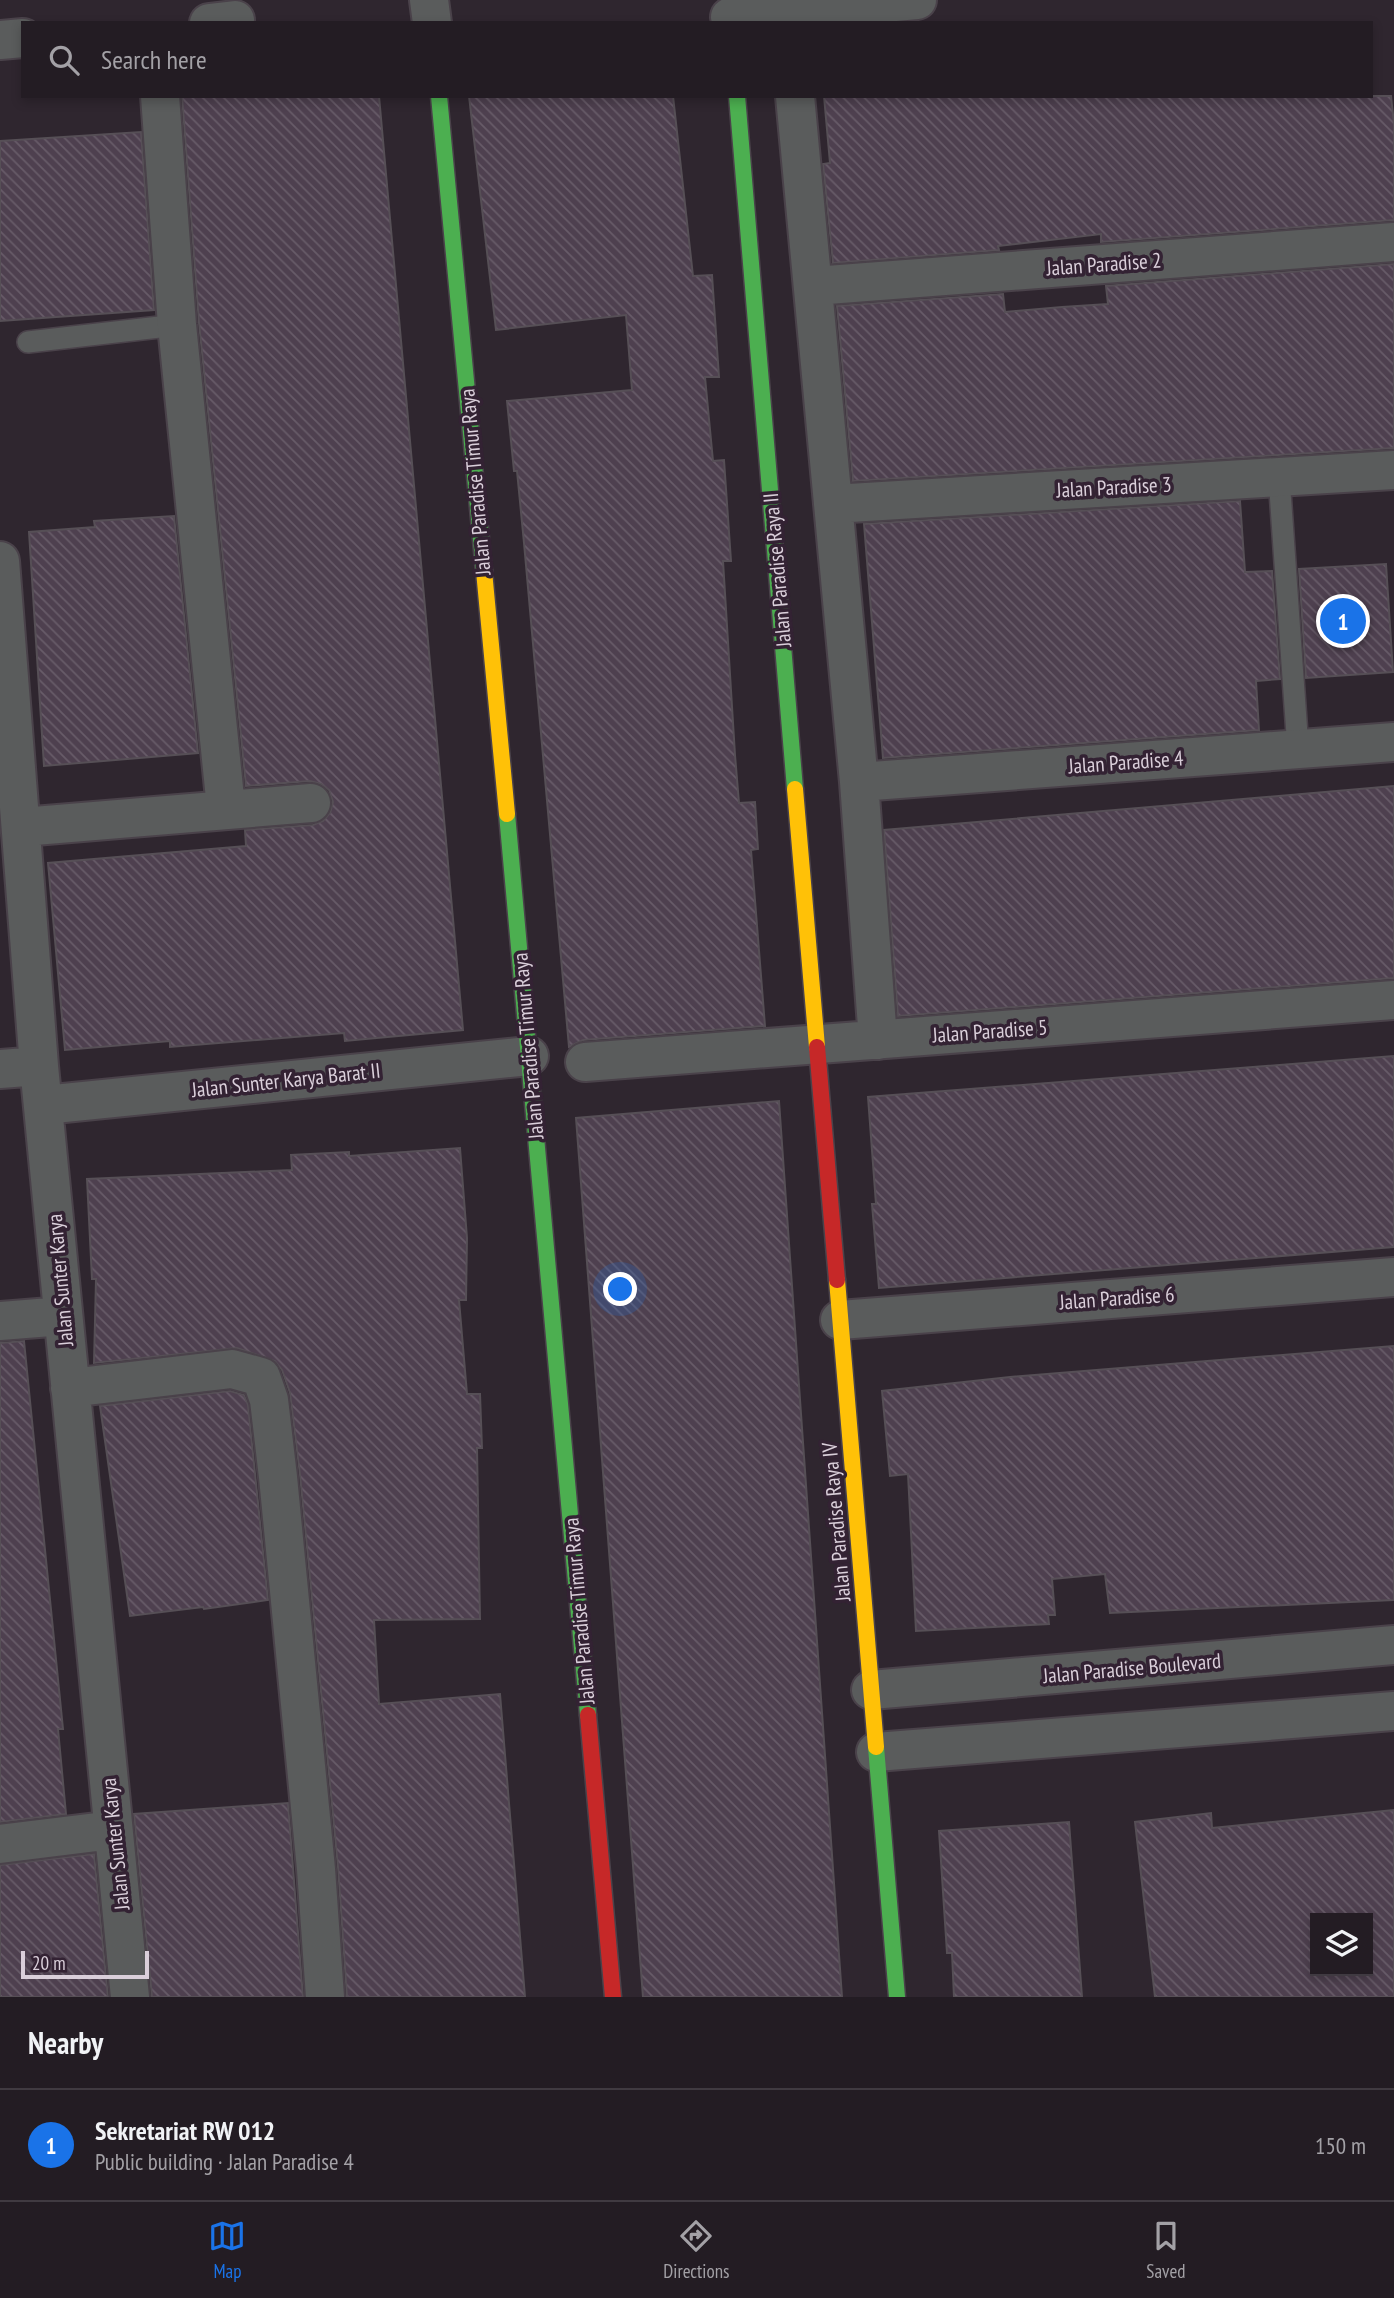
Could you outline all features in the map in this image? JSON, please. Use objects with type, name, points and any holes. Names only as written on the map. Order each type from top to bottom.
[{"type":"street","points":[[429,0],[432,21]]},
{"type":"street","points":[[730,13],[788,17],[917,0]]},
{"type":"street","points":[[0,40],[21,38]]},
{"type":"street","points":[[160,98],[177,325],[226,808]]},
{"type":"street","name":"Jalan Paradise Timur Raya","points":[[439,98],[529,1056],[613,1997]]},
{"type":"street","name":"Jalan Paradise Raya II","points":[[737,98],[817,1044]]},
{"type":"street","points":[[795,98],[859,782],[878,1040]]},
{"type":"street","name":"Jalan Paradise 2","points":[[814,286],[1394,242]]},
{"type":"street","name":"Jalan Paradise 3","points":[[833,504],[1394,470]]},
{"type":"street","name":"Jalan Sunter Karya","points":[[0,561],[14,817],[130,1997]]},
{"type":"street","name":"Jalan Paradise 4","points":[[859,782],[1394,742]]},
{"type":"street","points":[[14,817],[311,803]]},
{"type":"street","name":"Jalan Paradise 5","points":[[585,1062],[1394,1000]]},
{"type":"street","name":"Jalan Paradise Raya IV","points":[[817,1044],[897,1997]]},
{"type":"street","name":"Jalan Sunter Karya Barat II","points":[[44,1105],[529,1056]]},
{"type":"street","points":[[0,1069],[39,1066]]},
{"type":"street","name":"Jalan Paradise 6","points":[[840,1320],[1394,1277]]},
{"type":"street","points":[[0,1321],[63,1316]]},
{"type":"street","points":[[70,1388],[232,1369],[261,1377],[269,1399],[278,1477],[316,1869],[325,1997]]},
{"type":"street","name":"Jalan Paradise Boulevard","points":[[871,1690],[1394,1645]]},
{"type":"street","points":[[876,1752],[1394,1712]]},
{"type":"street","points":[[0,1844],[114,1830]]},
{"type":"lane","points":[[28,342],[177,325]]},
{"type":"lane","points":[[1279,477],[1297,749]]},
{"type":"building","points":[[1391,96],[1394,124],[1394,220],[1101,242],[1101,234],[998,246],[999,250],[833,263],[823,164],[830,163],[824,98]]},
{"type":"building","points":[[182,98],[379,98],[463,1030],[345,1041],[344,1033],[170,1047],[170,1041],[65,1050],[48,863],[246,846],[245,830],[313,825],[323,821],[330,813],[333,802],[329,790],[310,781],[246,786],[199,323]]},
{"type":"building","points":[[469,98],[673,98],[693,276],[712,275],[719,377],[705,377],[713,461],[724,460],[731,561],[723,561],[735,755],[739,803],[755,802],[758,849],[751,850],[765,1026],[583,1040],[569,1047],[524,543],[507,401],[632,390],[626,315],[496,330]]},
{"type":"building","points":[[141,132],[154,310],[0,321],[0,141]]},
{"type":"building","points":[[1394,264],[1394,448],[853,481],[837,306],[1003,294],[1005,312],[1108,304],[1106,286]]},
{"type":"building","points":[[1240,501],[1245,572],[1272,571],[1280,679],[1256,681],[1259,730],[883,758],[864,524]]},
{"type":"building","points":[[174,516],[198,753],[44,766],[29,532],[95,527],[94,521]]},
{"type":"building","points":[[1386,564],[1393,672],[1306,678],[1299,569]]},
{"type":"building","points":[[1394,786],[1394,978],[898,1016],[884,830]]},
{"type":"building","points":[[1394,1056],[1394,1247],[879,1288],[872,1204],[876,1204],[868,1097]]},
{"type":"building","points":[[779,1101],[842,1997],[643,1997],[576,1118]]},
{"type":"building","points":[[460,1148],[467,1238],[466,1300],[459,1300],[467,1394],[480,1394],[482,1448],[477,1448],[480,1619],[374,1620],[379,1704],[500,1694],[525,1997],[347,1997],[338,1867],[290,1393],[282,1370],[275,1361],[237,1348],[94,1363],[96,1279],[92,1279],[87,1179],[292,1170],[291,1155],[349,1152],[349,1156]]},
{"type":"building","points":[[24,1341],[63,1729],[58,1729],[66,1814],[0,1822],[0,1343]]},
{"type":"building","points":[[1394,1346],[1394,1600],[1110,1613],[1105,1574],[1052,1579],[1055,1615],[1048,1615],[1049,1624],[916,1631],[908,1474],[890,1476],[882,1391],[1010,1377]]},
{"type":"building","points":[[230,1391],[244,1395],[248,1405],[268,1600],[130,1616],[100,1406]]},
{"type":"building","points":[[288,1803],[303,1997],[152,1997],[134,1814]]},
{"type":"building","points":[[1394,1810],[1394,1997],[1155,1997],[1135,1822],[1211,1813],[1212,1828]]},
{"type":"building","points":[[1069,1822],[1082,1997],[954,1997],[952,1953],[947,1953],[939,1831]]},
{"type":"building","points":[[94,1854],[108,1997],[0,1997],[0,1865]]},
{"type":"traffic: fast","points":[[439,98],[484,571]]},
{"type":"traffic: fast","points":[[737,98],[795,789]]},
{"type":"traffic: fast","points":[[507,814],[588,1715]]},
{"type":"traffic: fast","points":[[876,1747],[897,1997]]},
{"type":"traffic: slow","points":[[484,571],[507,814]]},
{"type":"traffic: slow","points":[[795,789],[817,1047]]},
{"type":"traffic: slow","points":[[837,1280],[876,1747]]},
{"type":"traffic: jam","points":[[817,1047],[837,1280]]},
{"type":"traffic: jam","points":[[588,1715],[613,1997]]},
{"type":"place","name":"Sekretariat RW 012","points":[[1343,621]]}]
